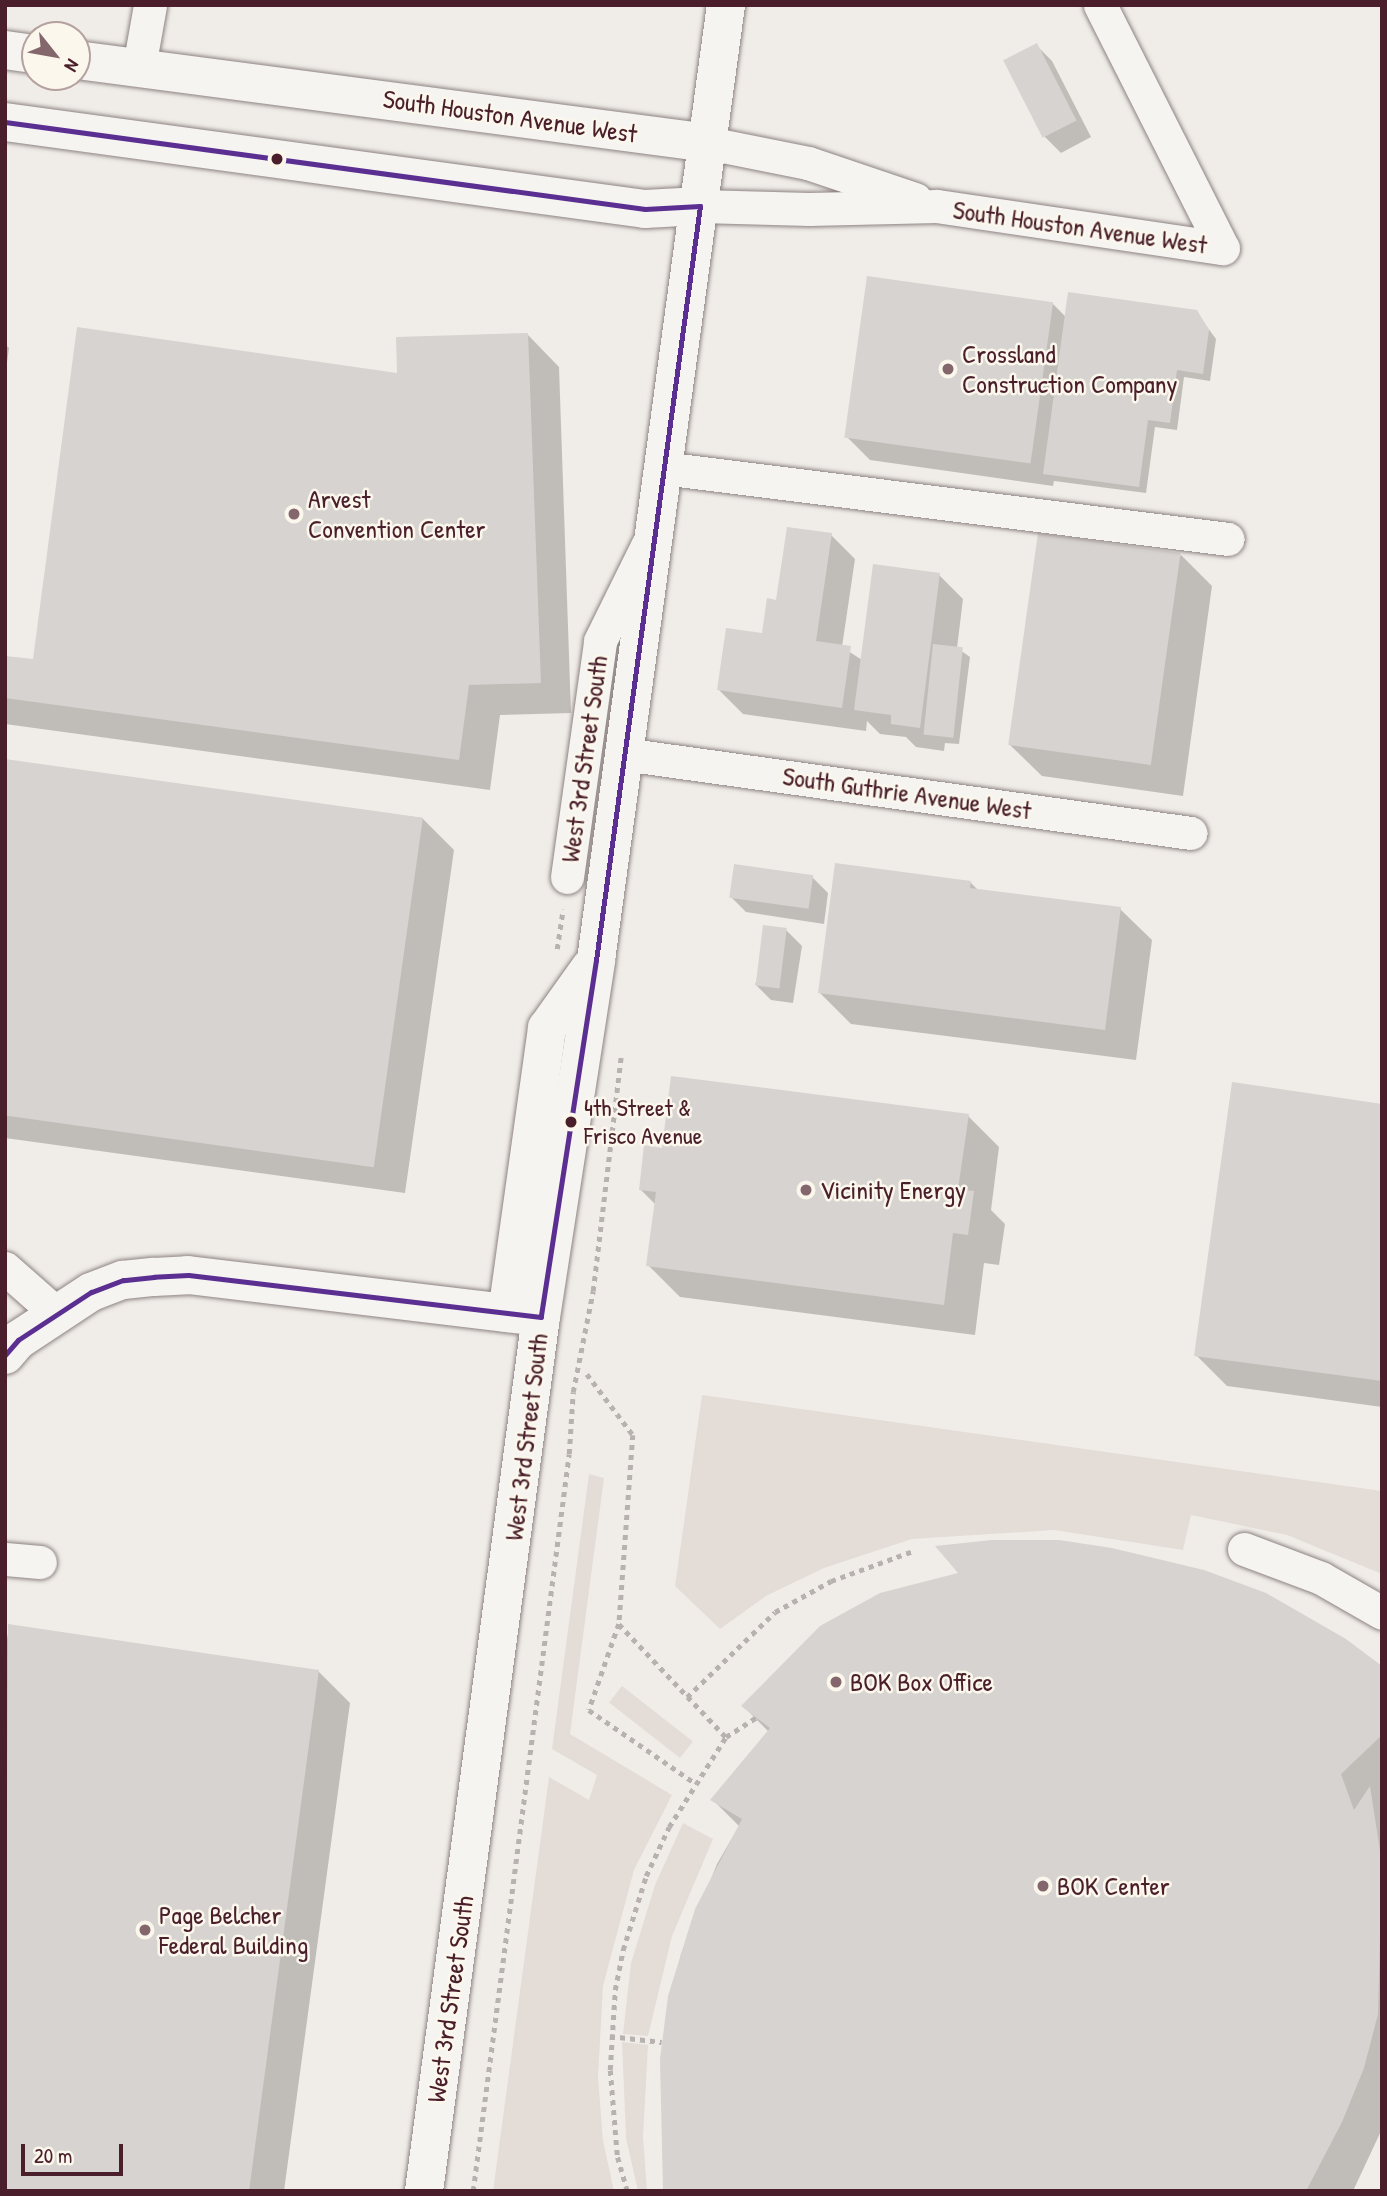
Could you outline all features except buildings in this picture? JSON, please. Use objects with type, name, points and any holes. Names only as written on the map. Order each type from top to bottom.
[{"type":"main road","name":"West 3rd Street South","points":[[424,2191],[524,1315],[596,960],[726,5]]},
{"type":"main road","name":"South Houston Avenue West","points":[[91,61],[708,144]]},
{"type":"main road","name":"South Houston Avenue West","points":[[5,122],[645,209],[700,206]]},
{"type":"main road","points":[[5,1355],[18,1340],[91,1292],[123,1280],[188,1275],[524,1315]]},
{"type":"street","points":[[139,66],[150,5]]},
{"type":"street","name":"South Houston Avenue West","points":[[700,206],[809,209],[937,206],[1223,248],[1100,5]]},
{"type":"street","name":"South Houston Avenue West","points":[[708,144],[808,163],[937,206]]},
{"type":"street","points":[[663,468],[1228,539]]},
{"type":"street","name":"West 3rd Street South","points":[[568,877],[600,641],[654,529]]},
{"type":"street","name":"South Guthrie Avenue West","points":[[623,754],[1191,833]]},
{"type":"street","points":[[5,1268],[57,1314]]},
{"type":"street","points":[[1244,1549],[1321,1578],[1382,1613]]},
{"type":"street","points":[[5,1559],[40,1562]]},
{"type":"path","name":"West 3rd Street South","points":[[474,2191],[569,1454],[573,1392],[593,1291],[621,1051]]},
{"type":"path","points":[[587,1374],[633,1435],[619,1624],[589,1710],[695,1783]]},
{"type":"path","points":[[687,1697],[775,1612],[831,1581],[913,1551]]},
{"type":"path","points":[[619,1624],[726,1737]]},
{"type":"path","points":[[626,2191],[611,2110],[610,2035],[615,1990],[633,1914],[669,1827],[695,1783],[726,1737],[757,1717]]},
{"type":"path","points":[[610,2035],[662,2042]]},
{"type":"shaded area","points":[[702,1395],[1382,1491],[1382,1574],[1287,1535],[1191,1515],[1183,1550],[1054,1530],[912,1539],[824,1568],[766,1596],[720,1629],[675,1586]]},
{"type":"shaded area","points":[[589,1474],[604,1478],[570,1734],[672,1795],[634,1870],[603,1986],[598,2077],[603,2141],[614,2191],[493,2191],[549,1777],[589,1800],[597,1775],[552,1749]]},
{"type":"shaded area","points":[[622,1686],[693,1741],[680,1758],[609,1703]]},
{"type":"shaded area","points":[[683,1823],[713,1839],[672,1936],[648,2036],[623,2034],[631,1963],[655,1885]]},
{"type":"shaded area","points":[[622,2042],[648,2045],[643,2137],[647,2191],[638,2191],[626,2138]]},
{"type":"transit line","points":[[5,122],[645,209],[700,206],[596,960],[541,1317],[188,1275],[154,1277],[123,1280],[91,1292],[18,1340],[5,1355]]},
{"type":"place","name":"Crossland Construction Company","points":[[948,369]]},
{"type":"place","name":"Arvest Convention Center","points":[[294,514]]},
{"type":"place","name":"4th Street & Frisco Avenue","points":[[571,1122]]},
{"type":"place","name":"Vicinity Energy","points":[[806,1190]]},
{"type":"place","name":"BOK Box Office","points":[[836,1682]]},
{"type":"place","name":"BOK Center","points":[[1043,1886]]},
{"type":"place","name":"Page Belcher Federal Building","points":[[145,1930]]}]
